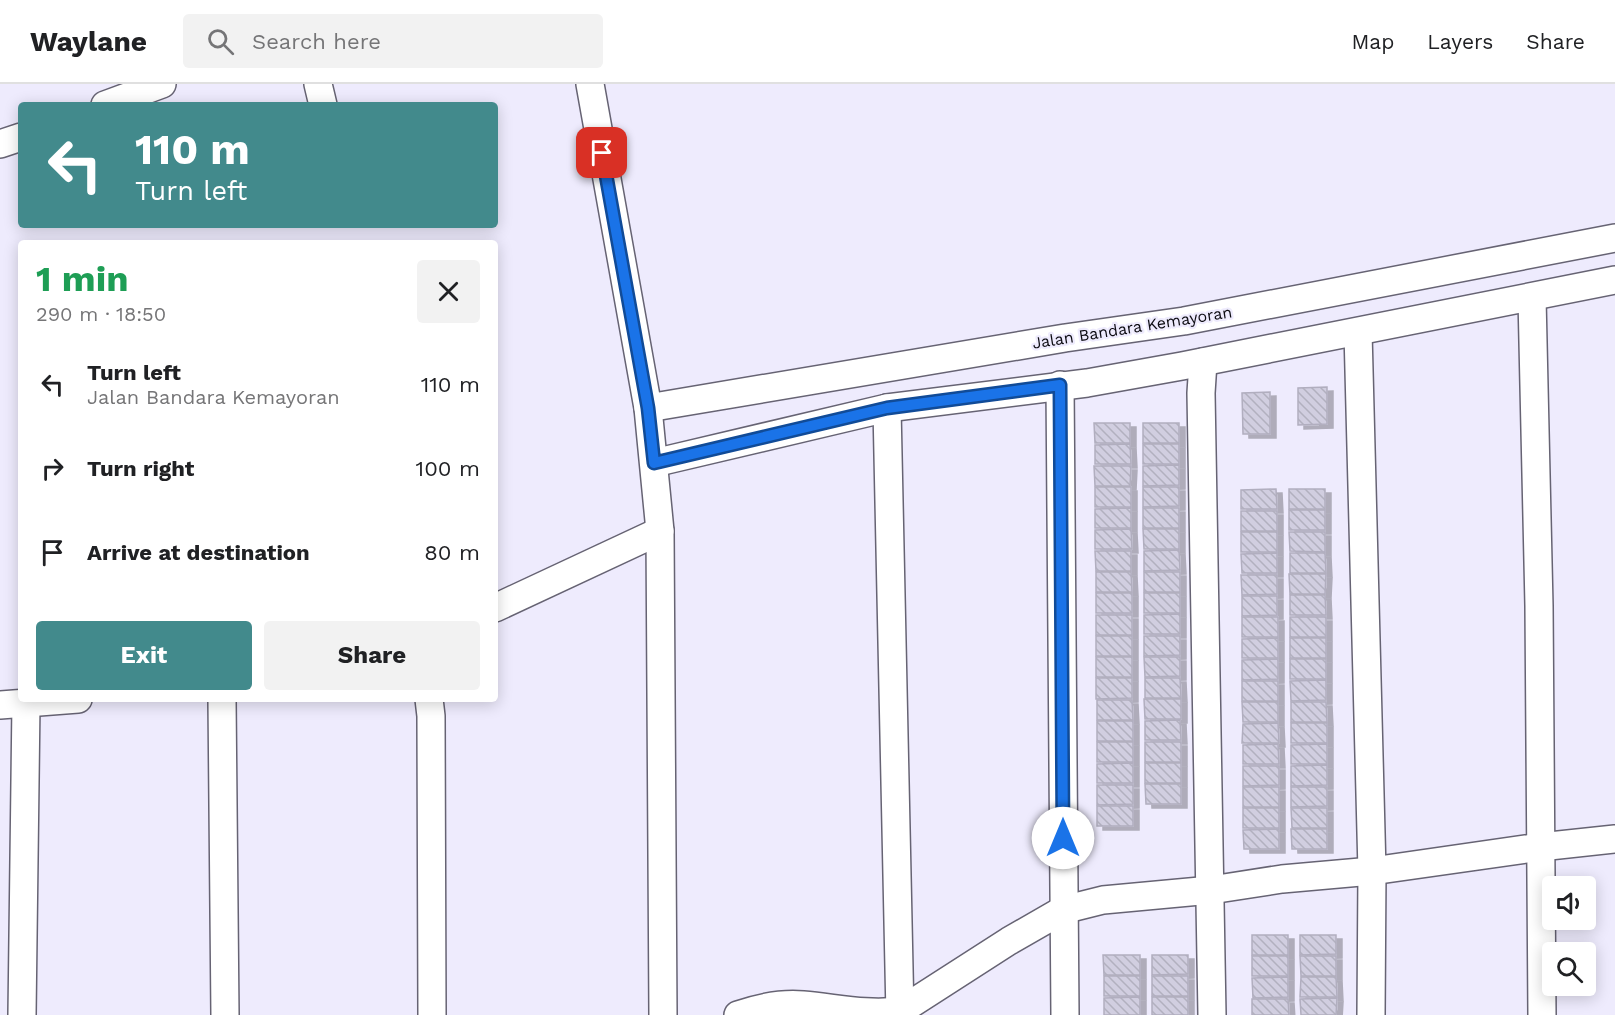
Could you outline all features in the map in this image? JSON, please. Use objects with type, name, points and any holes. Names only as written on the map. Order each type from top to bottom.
[{"type":"street","points":[[113,102],[161,84]]},
{"type":"street","points":[[318,84],[322,102]]},
{"type":"street","points":[[590,84],[648,408],[660,531],[663,1015]]},
{"type":"street","points":[[0,144],[18,137]]},
{"type":"street","name":"Jalan Bandara Kemayoran","points":[[648,408],[1065,338],[1184,321],[1615,238]]},
{"type":"street","points":[[654,463],[887,408],[1087,383],[1358,332],[1615,280]]},
{"type":"street","points":[[1532,298],[1539,606],[1542,1015]]},
{"type":"street","points":[[1358,332],[1371,872],[1371,1015]]},
{"type":"street","points":[[1203,362],[1201,393],[1212,1015]]},
{"type":"street","points":[[1060,385],[1065,1015]]},
{"type":"street","points":[[887,408],[900,1013]]},
{"type":"street","points":[[498,607],[660,531]]},
{"type":"street","points":[[22,1015],[13,704],[39,702]]},
{"type":"street","points":[[222,702],[225,1015]]},
{"type":"street","points":[[429,702],[432,1015]]},
{"type":"street","points":[[738,1015],[770,1007],[800,1005],[864,1014],[900,1013],[1009,940],[1064,910],[1103,900],[1211,890],[1282,879],[1371,872],[1540,847],[1615,839]]},
{"type":"building","points":[[1327,387],[1327,424],[1298,425],[1298,388]]},
{"type":"building","points":[[1270,392],[1270,434],[1243,434],[1242,393]]},
{"type":"building","points":[[1094,423],[1130,423],[1130,443],[1095,443]]},
{"type":"building","points":[[1143,423],[1179,423],[1179,443],[1143,443]]},
{"type":"building","points":[[1130,444],[1131,464],[1095,464],[1095,445]]},
{"type":"building","points":[[1143,444],[1179,444],[1179,464],[1143,464]]},
{"type":"building","points":[[1179,465],[1179,485],[1143,486],[1143,466]]},
{"type":"building","points":[[1094,466],[1131,466],[1130,486],[1095,486]]},
{"type":"building","points":[[1095,487],[1131,487],[1131,507],[1095,507]]},
{"type":"building","points":[[1143,487],[1179,487],[1179,506],[1143,507]]},
{"type":"building","points":[[1276,489],[1277,509],[1241,509],[1241,490]]},
{"type":"building","points":[[1289,489],[1325,489],[1325,509],[1289,509]]},
{"type":"building","points":[[1131,508],[1131,528],[1095,528],[1095,509]]},
{"type":"building","points":[[1143,508],[1179,508],[1179,528],[1143,528]]},
{"type":"building","points":[[1289,510],[1325,510],[1325,530],[1289,530]]},
{"type":"building","points":[[1241,511],[1277,511],[1277,531],[1241,531]]},
{"type":"building","points":[[1131,529],[1132,549],[1095,549],[1095,530]]},
{"type":"building","points":[[1143,529],[1179,529],[1179,549],[1144,549]]},
{"type":"building","points":[[1241,532],[1277,532],[1277,552],[1241,552]]},
{"type":"building","points":[[1289,532],[1325,532],[1325,552],[1290,551]]},
{"type":"building","points":[[1179,550],[1180,570],[1144,571],[1144,551]]},
{"type":"building","points":[[1095,551],[1131,551],[1131,571],[1096,571]]},
{"type":"building","points":[[1277,553],[1277,573],[1242,573],[1241,554]]},
{"type":"building","points":[[1290,553],[1325,553],[1326,573],[1290,573]]},
{"type":"building","points":[[1096,572],[1131,572],[1132,592],[1096,592]]},
{"type":"building","points":[[1144,572],[1180,572],[1180,592],[1144,592]]},
{"type":"building","points":[[1289,574],[1326,574],[1325,594],[1290,594]]},
{"type":"building","points":[[1241,575],[1277,575],[1277,594],[1242,595]]},
{"type":"building","points":[[1096,593],[1132,593],[1132,613],[1096,613]]},
{"type":"building","points":[[1144,593],[1180,593],[1180,613],[1144,613]]},
{"type":"building","points":[[1290,595],[1325,595],[1326,615],[1290,615]]},
{"type":"building","points":[[1242,596],[1277,596],[1277,615],[1242,616]]},
{"type":"building","points":[[1180,614],[1180,634],[1144,634],[1144,615]]},
{"type":"building","points":[[1096,615],[1132,615],[1132,635],[1096,635]]},
{"type":"building","points":[[1242,617],[1278,617],[1278,637],[1242,637]]},
{"type":"building","points":[[1290,617],[1326,617],[1326,637],[1290,637]]},
{"type":"building","points":[[1096,636],[1132,636],[1132,656],[1096,656]]},
{"type":"building","points":[[1144,636],[1180,636],[1180,655],[1144,656]]},
{"type":"building","points":[[1278,638],[1278,658],[1242,658],[1242,639]]},
{"type":"building","points":[[1290,638],[1326,638],[1326,658],[1290,658]]},
{"type":"building","points":[[1096,657],[1132,657],[1132,677],[1096,677]]},
{"type":"building","points":[[1144,657],[1180,657],[1180,676],[1145,677]]},
{"type":"building","points":[[1278,659],[1278,679],[1242,680],[1242,660]]},
{"type":"building","points":[[1290,659],[1326,659],[1326,679],[1290,679]]},
{"type":"building","points":[[1096,678],[1132,678],[1132,698],[1096,699]]},
{"type":"building","points":[[1145,678],[1180,678],[1181,698],[1145,698]]},
{"type":"building","points":[[1326,680],[1326,700],[1291,701],[1290,681]]},
{"type":"building","points":[[1242,681],[1278,681],[1278,701],[1242,701]]},
{"type":"building","points":[[1144,699],[1181,699],[1181,719],[1145,719]]},
{"type":"building","points":[[1097,700],[1132,700],[1133,720],[1097,720]]},
{"type":"building","points":[[1242,702],[1278,702],[1278,722],[1243,722]]},
{"type":"building","points":[[1291,702],[1326,702],[1327,722],[1291,722]]},
{"type":"building","points":[[1180,720],[1181,740],[1145,740],[1145,721]]},
{"type":"building","points":[[1097,721],[1133,721],[1133,741],[1097,741]]},
{"type":"building","points":[[1278,723],[1279,743],[1242,743],[1243,724]]},
{"type":"building","points":[[1291,723],[1327,723],[1327,743],[1291,743]]},
{"type":"building","points":[[1097,742],[1133,742],[1133,762],[1097,762]]},
{"type":"building","points":[[1145,742],[1181,742],[1181,762],[1145,762]]},
{"type":"building","points":[[1278,744],[1279,764],[1243,764],[1243,745]]},
{"type":"building","points":[[1327,744],[1327,764],[1291,764],[1291,745]]},
{"type":"building","points":[[1133,763],[1133,783],[1097,783],[1097,764]]},
{"type":"building","points":[[1145,763],[1181,763],[1181,783],[1145,783]]},
{"type":"building","points":[[1327,765],[1327,785],[1291,786],[1291,766]]},
{"type":"building","points":[[1243,766],[1279,766],[1279,785],[1243,786]]},
{"type":"building","points":[[1145,784],[1181,784],[1181,804],[1146,804]]},
{"type":"building","points":[[1097,785],[1133,785],[1133,804],[1097,805]]},
{"type":"building","points":[[1243,787],[1279,787],[1279,807],[1243,807]]},
{"type":"building","points":[[1291,787],[1327,787],[1327,806],[1291,807]]},
{"type":"building","points":[[1097,806],[1133,806],[1133,826],[1097,826]]},
{"type":"building","points":[[1243,808],[1279,808],[1279,828],[1243,828]]},
{"type":"building","points":[[1291,808],[1327,808],[1327,828],[1292,828]]},
{"type":"building","points":[[1279,829],[1279,849],[1244,849],[1243,830]]},
{"type":"building","points":[[1291,829],[1327,829],[1327,849],[1292,849]]},
{"type":"building","points":[[1252,935],[1288,935],[1288,955],[1252,955]]},
{"type":"building","points":[[1300,935],[1336,935],[1336,954],[1300,955]]},
{"type":"building","points":[[1103,955],[1140,955],[1140,975],[1104,975]]},
{"type":"building","points":[[1152,955],[1188,955],[1188,974],[1152,975]]},
{"type":"building","points":[[1252,956],[1288,956],[1288,976],[1252,976]]},
{"type":"building","points":[[1300,956],[1336,956],[1336,976],[1301,976]]},
{"type":"building","points":[[1104,976],[1140,976],[1140,996],[1104,996]]},
{"type":"building","points":[[1152,976],[1188,976],[1188,996],[1152,996]]},
{"type":"building","points":[[1288,977],[1288,997],[1253,998],[1252,978]]},
{"type":"building","points":[[1301,977],[1336,977],[1337,997],[1300,997]]},
{"type":"building","points":[[1140,997],[1140,1015],[1104,1015],[1104,998]]},
{"type":"building","points":[[1152,997],[1188,997],[1188,1015],[1152,1015]]},
{"type":"building","points":[[1337,998],[1336,1015],[1301,1015],[1300,999]]},
{"type":"building","points":[[1252,999],[1288,999],[1289,1015],[1252,1015]]},
{"type":"route","points":[[602,153],[648,408],[654,463],[887,408],[1060,385],[1063,838]]}]
